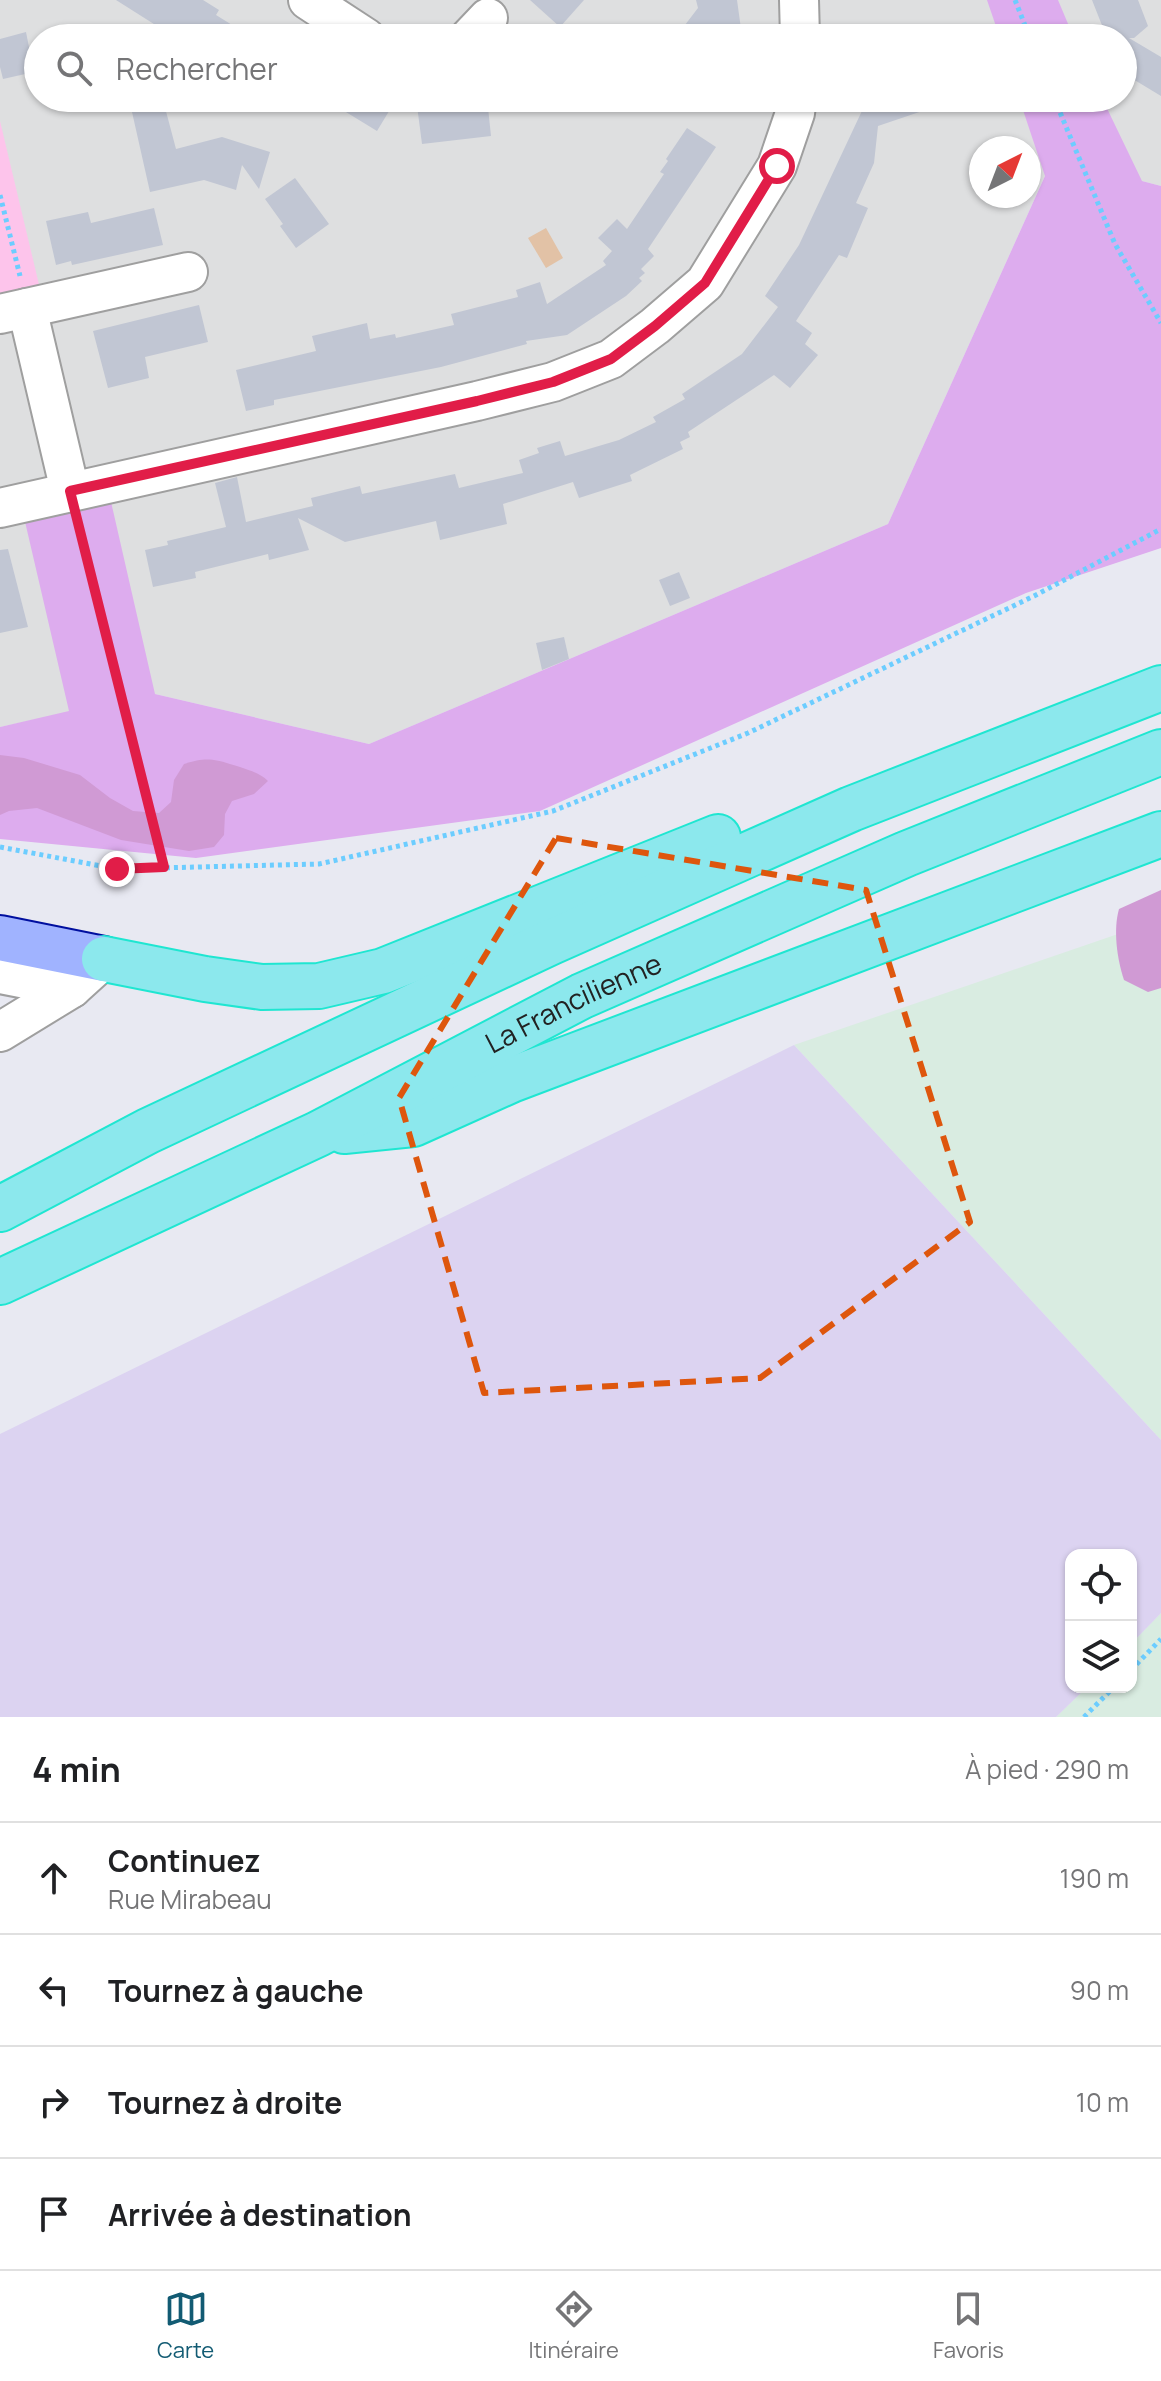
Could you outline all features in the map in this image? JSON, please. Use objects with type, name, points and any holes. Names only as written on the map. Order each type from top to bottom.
[{"type":"highway","points":[[0,1209],[148,1131],[551,942],[851,809],[1161,688]]},
{"type":"highway","name":"La Francilienne","points":[[0,1282],[318,1134],[582,996],[906,854],[1161,752]]},
{"type":"highway","points":[[104,959],[262,987],[319,986],[383,971],[813,799],[851,809]]},
{"type":"highway","points":[[318,1134],[413,1124],[511,1080],[1161,834]]},
{"type":"main road","points":[[0,938],[104,959]]},
{"type":"street","points":[[308,0],[345,24]]},
{"type":"street","points":[[799,0],[800,24]]},
{"type":"street","points":[[0,508],[477,401],[553,382],[611,359],[705,283],[777,166],[795,112]]},
{"type":"street","points":[[70,491],[14,311],[188,272]]},
{"type":"street","points":[[0,1032],[72,988],[104,959]]},
{"type":"street","points":[[0,974],[72,988]]},
{"type":"path","points":[[1015,0],[1024,24]]},
{"type":"path","points":[[1060,112],[1115,244],[1161,323]]},
{"type":"path","points":[[0,195],[14,311]]},
{"type":"path","points":[[70,491],[164,867]]},
{"type":"path","points":[[0,847],[117,869],[319,864],[553,811],[748,733],[1034,596],[1161,529]]},
{"type":"path","points":[[1137,1664],[1161,1639]]},
{"type":"path","points":[[1084,1717],[1108,1693]]},
{"type":"highlighted area","points":[[556,838],[866,890],[970,1222],[760,1378],[484,1393],[399,1098]]},
{"type":"shaded area","points":[[0,0],[1161,0],[1161,186],[1142,181],[1045,176],[1041,185],[1041,136],[969,136],[969,208],[1031,208],[888,524],[369,744],[155,694],[0,727]]},
{"type":"shaded area","points":[[987,0],[1058,0],[1068,24],[995,24]]},
{"type":"shaded area","points":[[1024,112],[1109,112],[1142,181],[1161,186],[1161,548],[1026,593],[540,811],[196,858],[0,839],[0,727],[69,711],[23,513],[109,493],[155,694],[369,744],[888,524],[1031,208],[1041,208],[1041,185],[1045,176],[1041,164],[1041,136],[1032,136]]},
{"type":"shaded area","points":[[0,121],[41,293],[0,302]]},
{"type":"shaded area","points":[[546,228],[563,258],[546,268],[528,238]]},
{"type":"shaded area","points":[[0,755],[24,758],[80,775],[133,811],[159,813],[171,802],[174,780],[184,764],[193,762],[225,762],[255,772],[268,781],[254,794],[232,801],[225,814],[224,835],[214,847],[189,851],[121,840],[37,808],[0,815]]},
{"type":"shaded area","points":[[1161,890],[1161,988],[1148,992],[1124,980],[1119,963],[1117,917],[1119,909]]},
{"type":"shaded area","points":[[1161,916],[1161,1440],[794,1045],[1118,934]]},
{"type":"shaded area","points":[[794,1045],[1161,1440],[1161,1613],[1137,1638],[1137,1549],[1065,1549],[1065,1693],[1081,1693],[1056,1717],[0,1717],[0,1434]]},
{"type":"shaded area","points":[[1161,1613],[1161,1717],[1056,1717],[1081,1693],[1137,1693],[1137,1638]]},
{"type":"building","points":[[116,0],[203,0],[219,10],[216,15],[230,24],[154,24]]},
{"type":"building","points":[[530,0],[584,0],[563,24],[557,24]]},
{"type":"building","points":[[696,0],[737,0],[740,24],[686,24],[698,8]]},
{"type":"building","points":[[1092,0],[1138,0],[1148,26],[1137,35],[1137,24],[1101,24]]},
{"type":"building","points":[[24,33],[24,74],[3,79],[0,39]]},
{"type":"building","points":[[1137,43],[1161,57],[1161,96],[1137,81]]},
{"type":"building","points":[[132,112],[166,112],[176,149],[222,137],[270,152],[259,189],[242,165],[236,190],[204,180],[150,192]]},
{"type":"building","points":[[346,112],[389,112],[377,131]]},
{"type":"building","points":[[418,112],[488,112],[491,136],[422,144]]},
{"type":"building","points":[[861,112],[919,112],[878,126],[874,163],[856,203],[868,208],[847,258],[839,255],[796,321],[812,333],[805,344],[818,355],[790,388],[774,375],[688,432],[690,437],[680,442],[683,449],[630,475],[632,481],[579,498],[573,482],[503,504],[507,524],[440,540],[436,521],[345,542],[298,518],[309,550],[269,560],[268,554],[195,572],[196,578],[153,587],[145,550],[168,545],[167,541],[226,527],[215,483],[237,477],[246,522],[313,506],[311,498],[360,486],[362,494],[455,474],[459,488],[523,473],[519,460],[539,453],[537,448],[560,441],[565,456],[619,440],[656,422],[653,417],[685,399],[682,394],[742,354],[778,307],[765,296],[799,245]]},
{"type":"building","points":[[687,128],[716,147],[648,249],[654,256],[641,269],[645,273],[639,278],[642,281],[626,296],[567,335],[526,341],[527,344],[441,367],[274,400],[274,405],[246,411],[236,370],[316,351],[312,336],[367,323],[370,339],[395,334],[396,338],[454,325],[451,314],[518,297],[516,290],[540,282],[547,304],[606,265],[603,261],[612,251],[598,238],[617,219],[627,229],[664,174],[660,172],[668,161],[666,159]]},
{"type":"building","points":[[295,178],[329,224],[296,248],[265,199]]},
{"type":"building","points":[[154,208],[163,245],[72,265],[71,261],[56,265],[46,221],[88,212],[91,223]]},
{"type":"building","points":[[199,305],[208,342],[145,357],[149,378],[108,388],[93,331]]},
{"type":"building","points":[[8,549],[28,627],[0,633],[0,550]]},
{"type":"building","points":[[679,572],[690,598],[670,606],[659,580]]},
{"type":"building","points":[[564,637],[569,659],[542,670],[536,643]]},
{"type":"route","points":[[117,869],[164,867],[70,491],[477,401],[553,382],[611,359],[705,283],[777,166]]}]
